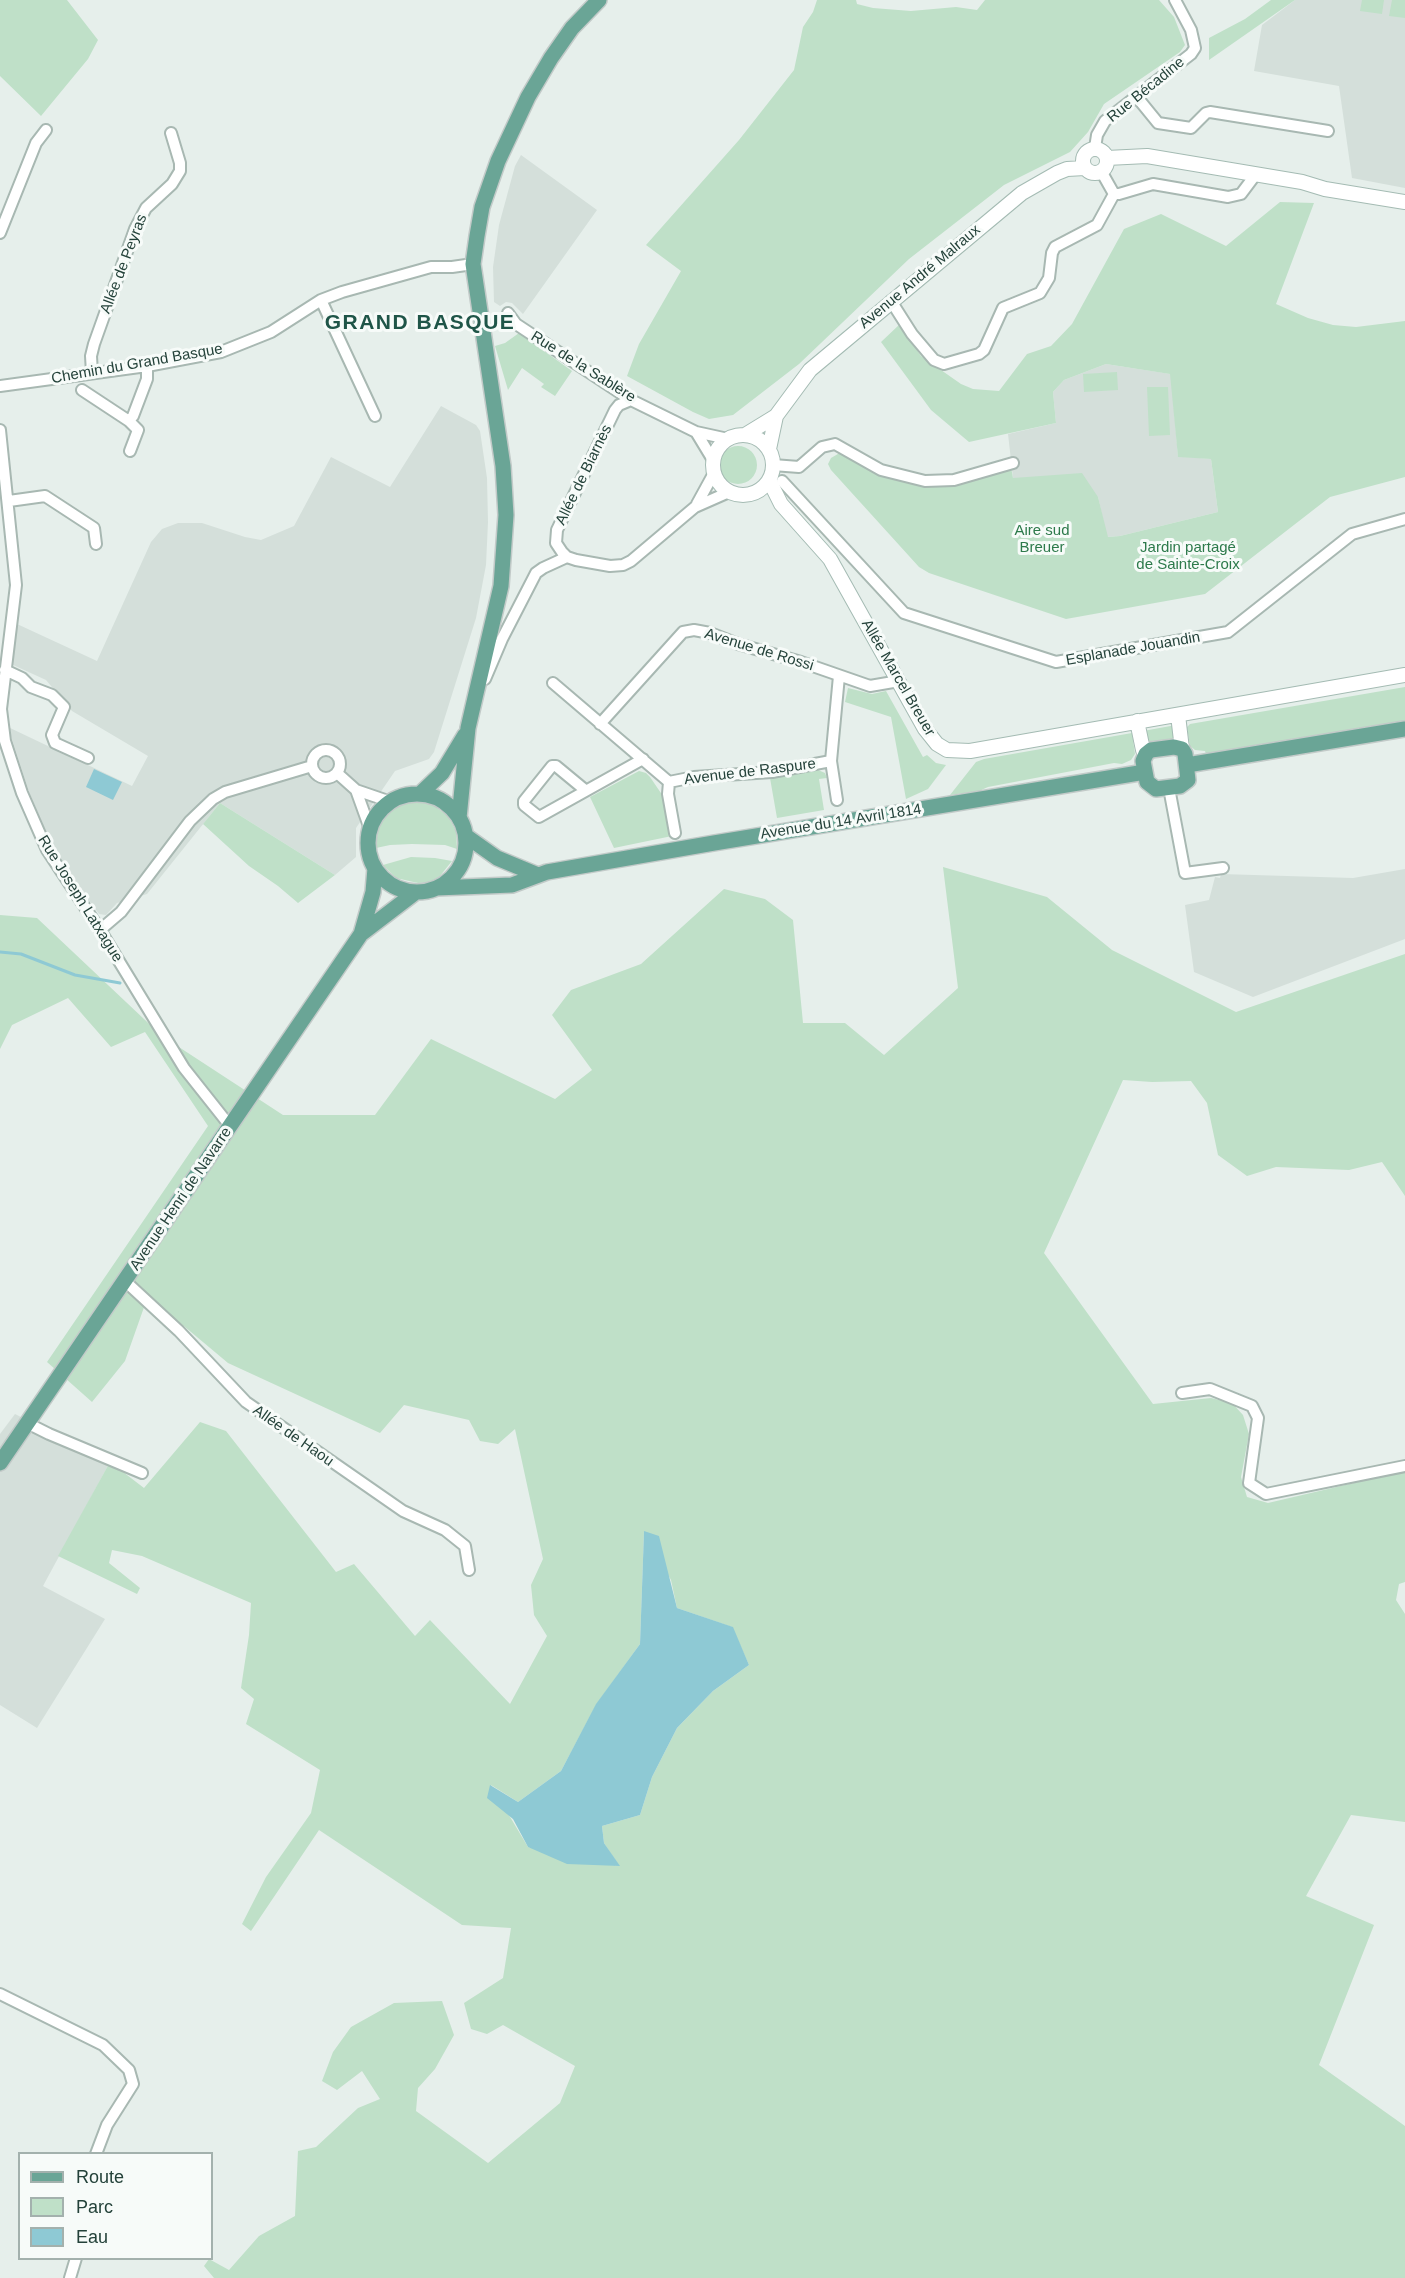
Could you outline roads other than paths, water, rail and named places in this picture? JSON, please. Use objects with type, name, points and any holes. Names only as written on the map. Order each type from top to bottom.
[{"type":"main road","points":[[459,818],[468,729],[501,586],[506,515],[503,466],[473,264],[482,207],[498,161],[528,97],[550,58],[572,28],[599,0]]},
{"type":"main road","points":[[420,794],[442,773],[468,729]]},
{"type":"main road","points":[[1187,765],[1405,729]]},
{"type":"main road","points":[[1163,748],[1182,749],[1187,765],[1188,780],[1180,786],[1156,789],[1147,782],[1143,761],[1146,754],[1151,750],[1163,748]]},
{"type":"main road","name":"Avenue du 14 Avril 1814","points":[[436,888],[512,885],[538,875],[714,843],[1145,772]]},
{"type":"main road","points":[[410,794],[420,794],[436,798],[449,806],[459,818],[466,836],[464,860],[457,871],[448,881],[436,888],[416,892],[400,889],[386,880],[375,868],[368,847],[374,819],[391,802],[410,794]]},
{"type":"main road","points":[[466,836],[497,858],[538,875]]},
{"type":"main road","name":"Avenue Henri de Navarre","points":[[361,934],[373,892],[375,868]]},
{"type":"main road","name":"Avenue Henri de Navarre","points":[[0,1463],[361,934],[416,892]]},
{"type":"street","name":"Rue Bécadine","points":[[1095,148],[1097,135],[1105,121],[1191,54],[1195,48],[1191,30],[1175,0]]},
{"type":"street","points":[[1136,96],[1158,123],[1191,128],[1206,113],[1210,112],[1328,131]]},
{"type":"street","points":[[0,233],[36,143],[46,130]]},
{"type":"street","name":"Allée de Peyras","points":[[92,373],[91,356],[94,344],[135,230],[146,208],[172,184],[180,171],[180,163],[171,133]]},
{"type":"street","points":[[1095,148],[1102,151],[1107,158],[1107,165],[1101,171],[1094,173],[1084,163],[1087,151],[1095,148]]},
{"type":"street","points":[[1107,158],[1147,156],[1405,202]]},
{"type":"street","name":"Avenue André Malraux","points":[[746,435],[776,416],[804,376],[1022,193],[1067,169],[1084,163]]},
{"type":"street","points":[[1101,171],[1114,194]]},
{"type":"street","points":[[1114,194],[1153,184],[1235,197],[1248,187],[1256,174]]},
{"type":"street","points":[[891,301],[912,334],[934,360],[944,364],[980,354],[984,350],[1002,308],[1040,293],[1049,278],[1052,253],[1055,247],[1097,225],[1114,194]]},
{"type":"street","name":"Chemin du Grand Basque","points":[[0,386],[147,366],[221,352],[271,332],[321,300],[342,292],[431,267],[473,264]]},
{"type":"street","points":[[321,300],[375,416]]},
{"type":"street","name":"Rue de la Sablère","points":[[508,313],[516,324],[631,400],[696,432],[728,439]]},
{"type":"street","points":[[129,421],[147,378],[147,366]]},
{"type":"street","points":[[82,390],[129,421],[138,430],[130,451]]},
{"type":"street","name":"Allée de Biarnès","points":[[567,557],[558,547],[555,537],[557,530],[615,410],[619,405],[631,400]]},
{"type":"street","name":"Avenue André Malraux","points":[[769,449],[776,416]]},
{"type":"street","name":"Rue Joseph Latxague","points":[[0,430],[16,585],[1,710],[2,729],[22,793],[47,850],[100,930],[184,1068],[230,1126]]},
{"type":"street","points":[[474,704],[526,588],[536,573],[567,557],[610,566],[623,566],[632,561],[695,507],[706,490],[713,466],[721,444],[728,439],[746,435],[755,437],[769,449],[776,480],[753,493],[741,495],[729,492],[722,487],[713,466],[696,432]]},
{"type":"street","points":[[773,465],[799,467],[822,447],[835,444],[881,471],[925,481],[954,480],[1012,463]]},
{"type":"street","name":"Allée Marcel Breuer","points":[[776,480],[781,504]]},
{"type":"street","name":"Esplanade Jouandin","points":[[776,480],[904,613],[1056,663],[1228,632],[1352,534],[1405,519]]},
{"type":"street","points":[[695,507],[729,492]]},
{"type":"street","name":"Allée Marcel Breuer","points":[[753,493],[781,504],[830,559],[928,734],[937,744],[947,750],[969,751],[1405,675]]},
{"type":"street","points":[[9,501],[45,496],[94,528],[96,544]]},
{"type":"street","name":"Avenue de Rossi","points":[[600,724],[678,635],[694,630],[710,633],[738,645],[801,662],[870,686],[899,681]]},
{"type":"street","points":[[5,670],[22,678],[31,687],[52,695],[64,708],[52,735],[56,743],[88,758]]},
{"type":"street","points":[[837,800],[831,761],[839,676]]},
{"type":"street","name":"Avenue de Raspure","points":[[553,682],[669,782],[675,832]]},
{"type":"street","points":[[1179,715],[1182,749]]},
{"type":"street","points":[[1137,721],[1143,750],[1146,754]]},
{"type":"street","points":[[331,751],[338,756],[340,763],[337,773],[329,778],[320,777],[312,766],[313,758],[319,752],[331,751]]},
{"type":"street","points":[[585,790],[556,766],[552,766],[524,801],[524,805],[539,817],[644,759]]},
{"type":"street","name":"Avenue de Raspure","points":[[669,782],[694,777],[772,772],[831,761]]},
{"type":"street","points":[[100,930],[121,912],[190,821],[213,799],[225,792],[312,766]]},
{"type":"street","points":[[337,773],[356,790],[391,802]]},
{"type":"street","points":[[1169,788],[1185,873],[1223,868]]},
{"type":"street","points":[[356,790],[370,830]]},
{"type":"street","name":"Allée de Haou","points":[[125,1281],[179,1331],[246,1402],[403,1511],[445,1530],[465,1546],[469,1570]]},
{"type":"street","points":[[1182,1393],[1210,1389],[1252,1406],[1258,1418],[1249,1483],[1266,1494],[1405,1466]]},
{"type":"street","points":[[27,1423],[142,1473]]},
{"type":"street","points":[[0,1994],[103,2045],[129,2070],[133,2084],[107,2125],[97,2152]]},
{"type":"street","points":[[70,2278],[76,2260]]},
{"type":"water","points":[[94,769],[122,782],[113,800],[86,787]]},
{"type":"water","points":[[644,1531],[659,1536],[677,1608],[733,1627],[749,1665],[713,1691],[677,1728],[652,1777],[640,1815],[602,1826],[604,1843],[620,1866],[567,1864],[528,1847],[513,1819],[487,1798],[490,1785],[518,1802],[561,1771],[596,1704],[640,1644]]},
{"type":"waterway","points":[[0,952],[21,954],[75,975],[120,983]]},
{"type":"district","name":"GRAND BASQUE","points":[[420,323]]},
{"type":"park label","name":"Aire sud Breuer","points":[[1042,540]]},
{"type":"park label","name":"Jardin partagé de Sainte-Croix","points":[[1188,556]]}]
